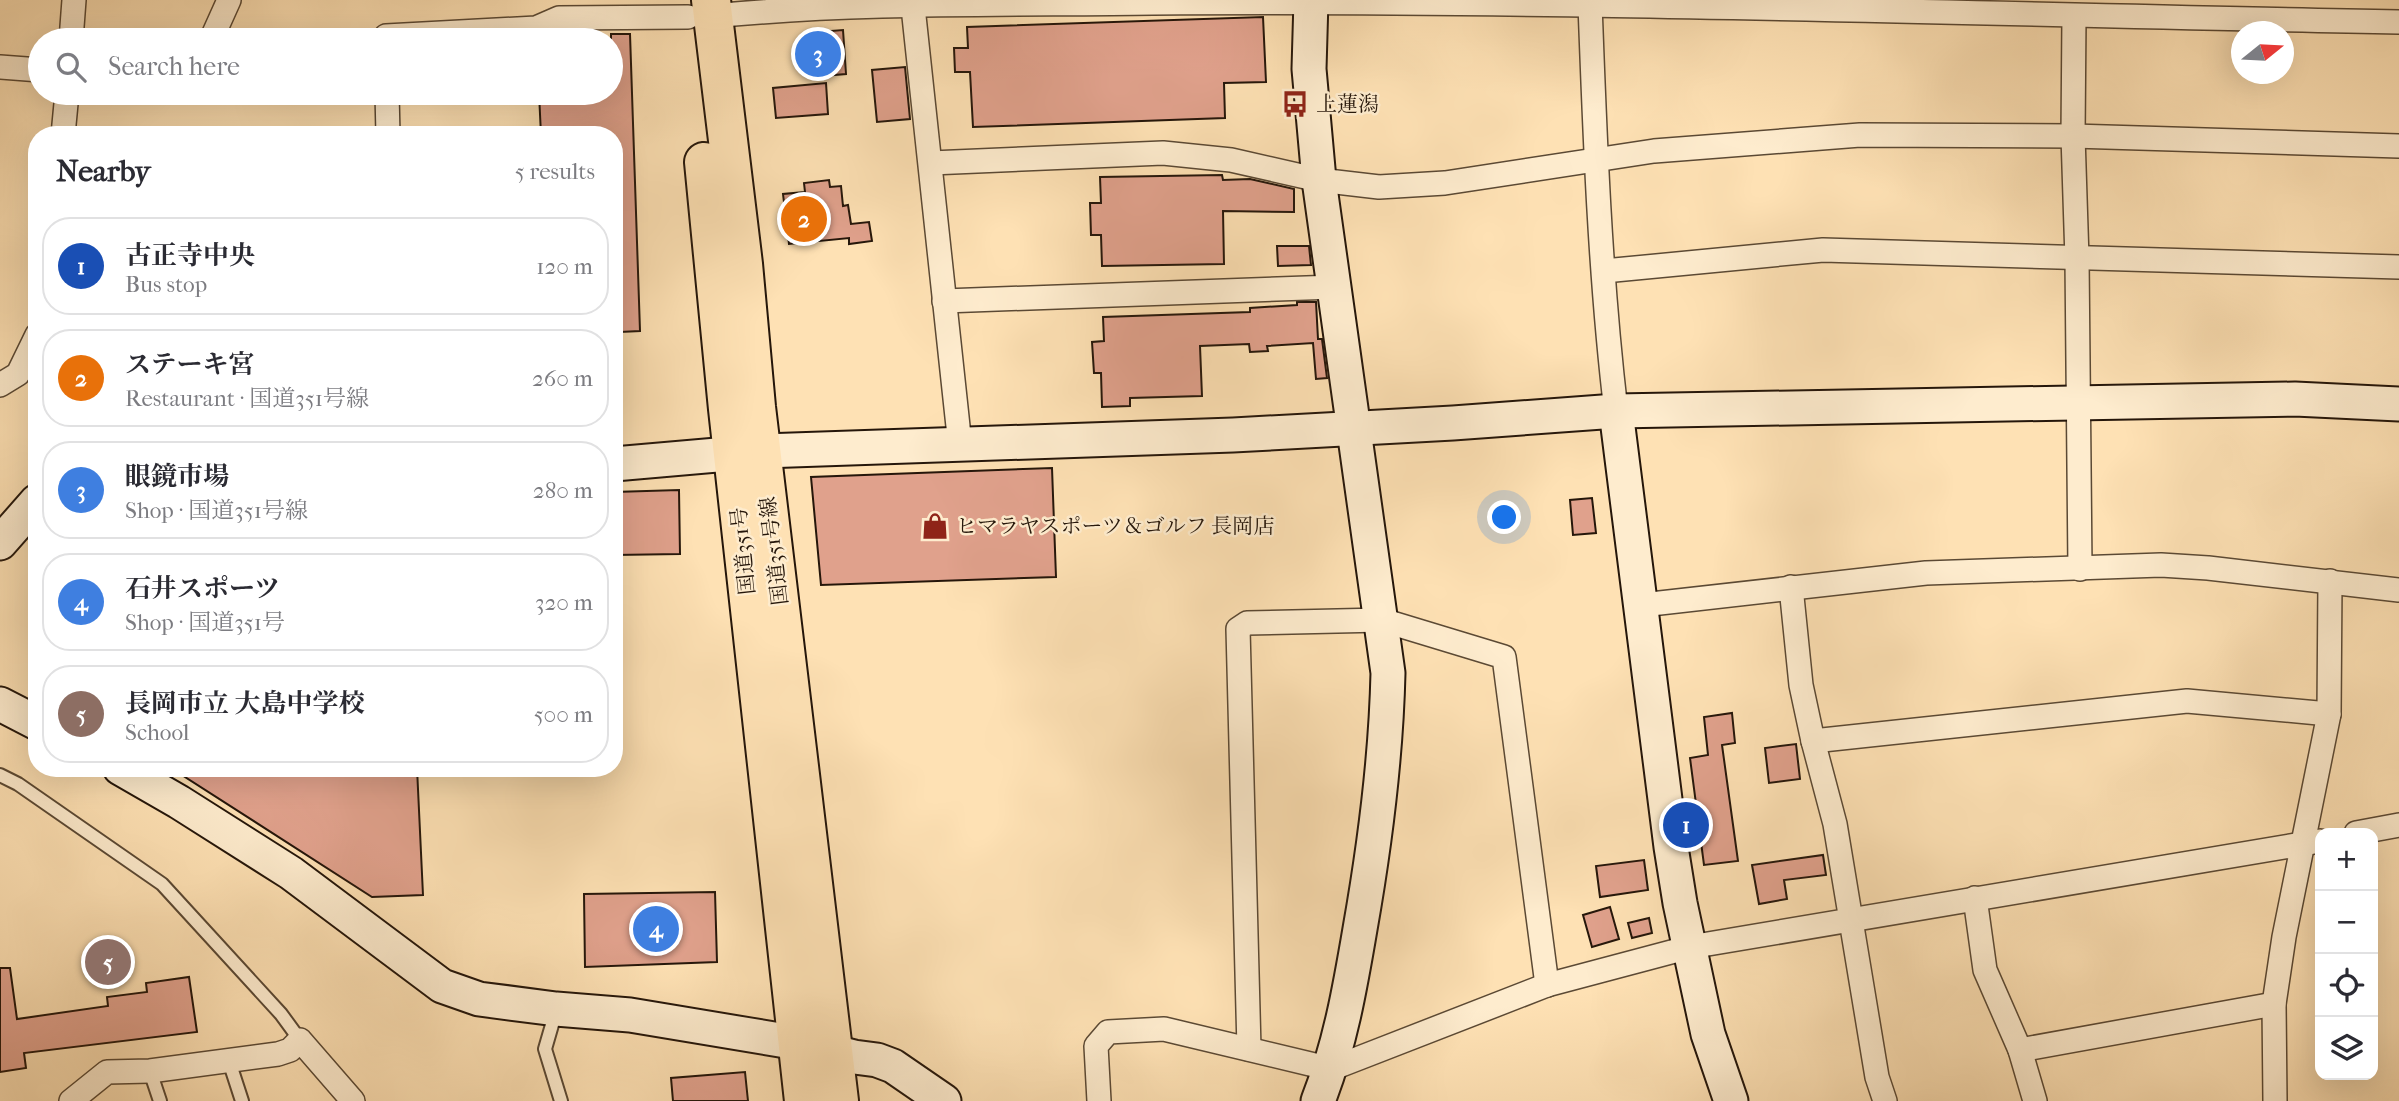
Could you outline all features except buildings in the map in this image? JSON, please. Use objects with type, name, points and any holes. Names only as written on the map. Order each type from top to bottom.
[{"type":"highway","name":"国道351号","points":[[700,8],[702,139],[748,453],[816,1048],[804,1101]]},
{"type":"highway","points":[[816,1048],[839,1101]]},
{"type":"street","points":[[72,28],[74,0]]},
{"type":"street","points":[[216,28],[229,0]]},
{"type":"street","points":[[1311,0],[1309,69],[1319,180],[1388,673],[1382,787],[1367,888],[1342,1031],[1318,1101]]},
{"type":"street","points":[[536,28],[559,18],[700,8],[762,11],[1311,0],[2399,22]]},
{"type":"street","points":[[1590,4],[1606,333],[1671,847],[1708,1034],[1731,1101]]},
{"type":"street","points":[[913,7],[960,444]]},
{"type":"street","points":[[2074,16],[2073,136],[2081,569]]},
{"type":"street","points":[[0,67],[28,68]]},
{"type":"street","points":[[65,126],[66,105]]},
{"type":"street","points":[[387,105],[388,126]]},
{"type":"street","points":[[931,163],[1163,153],[1231,160],[1319,180],[1379,187],[1445,183],[1654,151],[1860,135],[2073,136],[2399,146]]},
{"type":"street","points":[[1604,271],[1823,250],[2399,267]]},
{"type":"street","points":[[944,301],[1335,287]]},
{"type":"street","points":[[0,385],[18,374],[28,353]]},
{"type":"street","points":[[623,463],[748,453],[1354,428],[1616,411],[2295,399],[2399,404]]},
{"type":"street","points":[[0,543],[28,511]]},
{"type":"street","points":[[1642,605],[1926,573],[2161,565],[2399,590]]},
{"type":"street","points":[[2275,1101],[2274,1004],[2284,937],[2312,842],[2329,714],[2330,581]]},
{"type":"street","points":[[1791,587],[1801,685],[1835,824],[1877,1077],[1885,1101]]},
{"type":"street","points":[[1249,1049],[1238,629],[1247,623],[1382,620],[1504,657],[1547,985]]},
{"type":"street","points":[[1813,741],[2187,701],[2329,714]]},
{"type":"street","points":[[0,704],[28,718]]},
{"type":"street","points":[[136,777],[292,873],[442,986],[479,999],[630,1015],[877,1060],[893,1066],[944,1101]]},
{"type":"street","points":[[2378,829],[2399,825]]},
{"type":"street","points":[[1099,1101],[1096,1046],[1108,1032],[1164,1028],[1331,1069],[1547,985],[1689,947],[2312,842]]},
{"type":"street","points":[[1975,898],[1985,970],[2020,1051],[2035,1101]]},
{"type":"street","points":[[2020,1051],[2274,1004]]},
{"type":"street","points":[[72,1101],[107,1072],[150,1070],[278,1054],[290,1051],[300,1040],[353,1101]]},
{"type":"lane","points":[[0,775],[18,784],[162,884],[281,1014],[300,1040]]},
{"type":"lane","points":[[556,1009],[545,1049],[561,1101]]},
{"type":"lane","points":[[229,1061],[242,1101]]},
{"type":"lane","points":[[150,1070],[160,1101]]},
{"type":"place","name":"眼鏡市場","points":[[818,54]]},
{"type":"place","name":"上蓮潟","points":[[1295,104]]},
{"type":"place","name":"ステーキ宮","points":[[804,219]]},
{"type":"place","name":"ヒマラヤスポーツ＆ゴルフ 長岡店","points":[[935,526]]},
{"type":"place","name":"古正寺中央","points":[[1686,825]]},
{"type":"place","name":"石井スポーツ","points":[[656,929]]},
{"type":"place","name":"長岡市立 大島中学校","points":[[108,962]]}]
